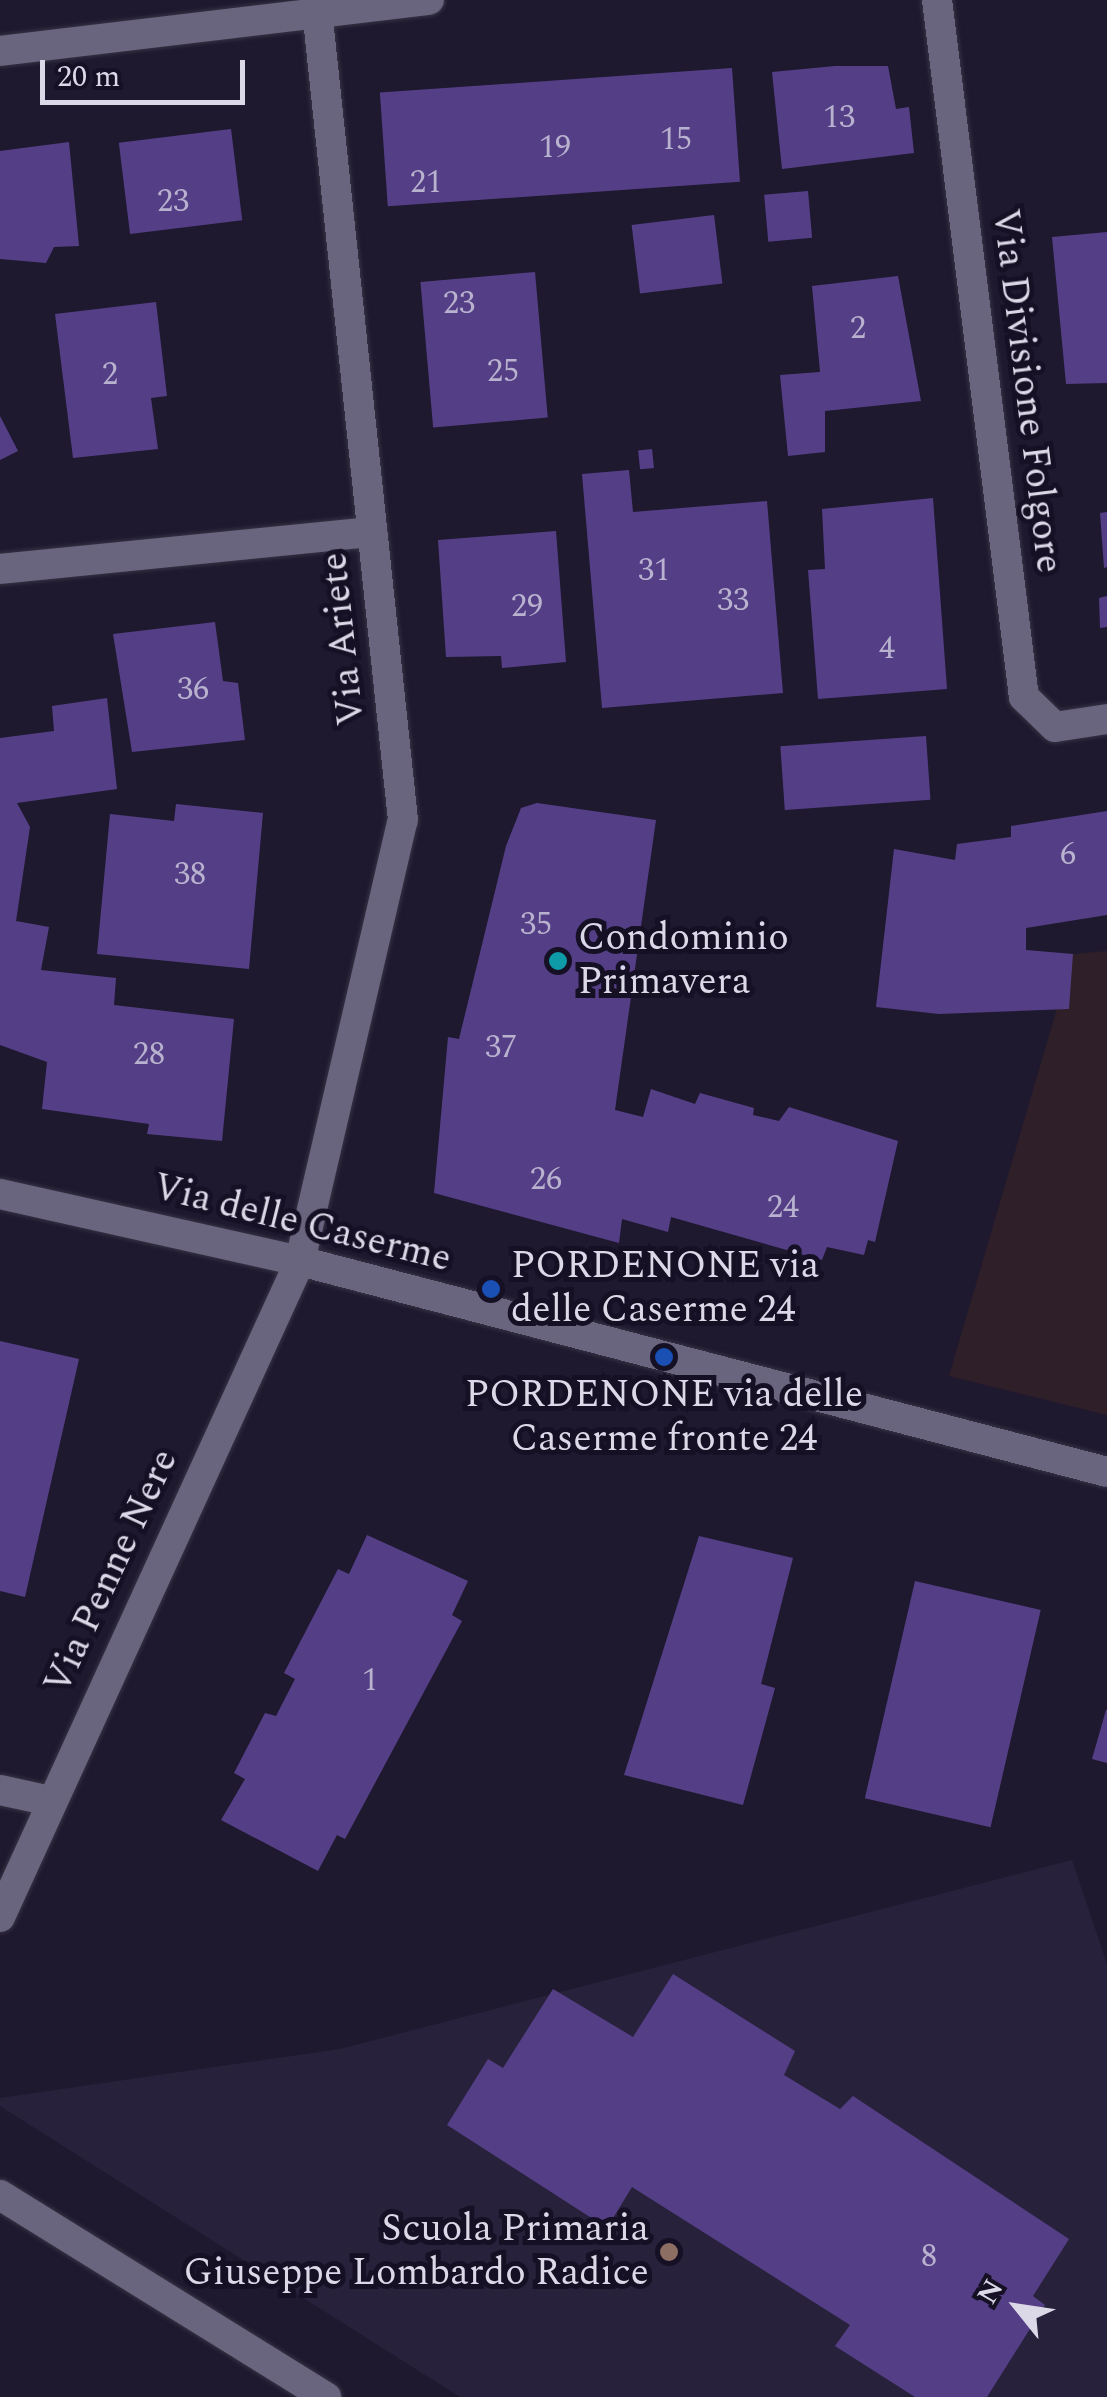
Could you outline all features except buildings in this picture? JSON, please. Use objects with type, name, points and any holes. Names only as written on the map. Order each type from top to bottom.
[{"type":"street","points":[[0,52],[317,7],[429,0]]},
{"type":"street","name":"Via Divisione Folgore","points":[[937,0],[1024,697],[1054,727],[1107,719]]},
{"type":"street","name":"Via Ariete","points":[[300,1261],[403,820],[317,7]]},
{"type":"street","points":[[0,570],[372,532]]},
{"type":"street","name":"Via delle Caserme","points":[[0,1194],[300,1261],[1107,1472]]},
{"type":"street","name":"Via Penne Nere","points":[[0,1917],[300,1261]]},
{"type":"street","points":[[0,1790],[50,1802]]},
{"type":"street","points":[[0,2195],[326,2397]]},
{"type":"shaded area","points":[[1107,951],[1107,1415],[949,1376],[1073,954]]},
{"type":"shaded area","name":"Scuola Primaria Giuseppe Lombardo Radice","points":[[1072,1860],[1107,1964],[1107,2397],[460,2397],[0,2106],[0,2098],[340,2049]]},
{"type":"place","name":"Condominio Primavera","points":[[558,961]]},
{"type":"place","name":"PORDENONE via delle Caserme 24","points":[[491,1289]]},
{"type":"place","name":"PORDENONE via delle Caserme fronte 24","points":[[664,1357]]},
{"type":"place","name":"Scuola Primaria Giuseppe Lombardo Radice","points":[[669,2252]]}]
